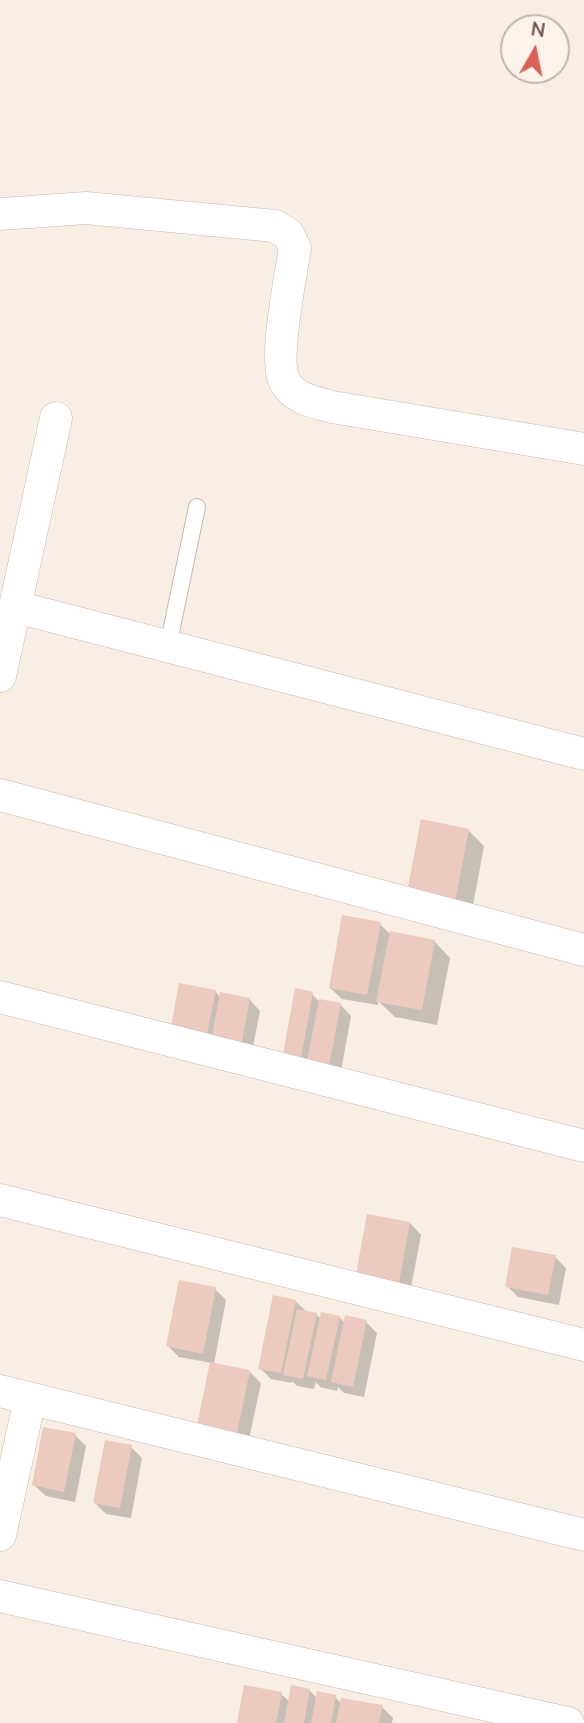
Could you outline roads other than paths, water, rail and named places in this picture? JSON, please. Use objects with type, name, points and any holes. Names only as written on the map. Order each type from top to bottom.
[{"type":"street","points":[[0,214],[86,208],[275,226],[288,234],[295,248],[279,363],[285,382],[299,397],[332,407],[584,449]]},
{"type":"street","points":[[0,676],[8,605],[56,418]]},
{"type":"street","points":[[8,605],[584,754]]},
{"type":"street","points":[[0,796],[584,950]]},
{"type":"street","points":[[0,996],[584,1146]]},
{"type":"street","points":[[0,1200],[584,1345]]},
{"type":"street","points":[[0,1391],[584,1535]]},
{"type":"street","points":[[0,1535],[30,1399]]},
{"type":"street","points":[[0,1596],[568,1723]]},
{"type":"lane","points":[[168,646],[197,507]]}]
